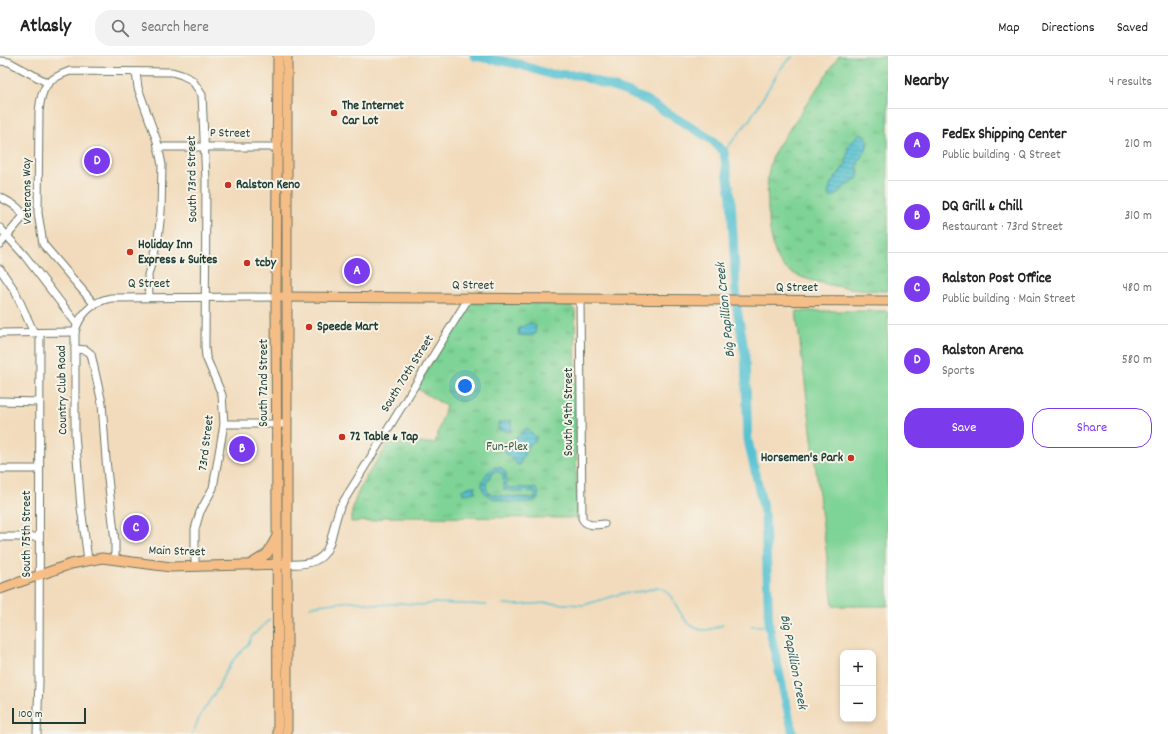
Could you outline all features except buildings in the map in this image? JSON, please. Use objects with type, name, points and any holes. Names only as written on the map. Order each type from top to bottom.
[{"type":"main road","name":"South 72nd Street","points":[[278,56],[276,297],[282,424],[282,564],[278,734]]},
{"type":"main road","name":"South 72nd Street","points":[[287,56],[286,297],[277,535],[282,564],[287,734]]},
{"type":"main road","points":[[277,147],[280,152],[281,180],[286,190]]},
{"type":"main road","name":"Q Street","points":[[276,297],[888,301]]},
{"type":"main road","points":[[252,564],[267,554],[277,535]]},
{"type":"main road","name":"Main Street","points":[[0,589],[71,564],[88,560],[115,559],[161,567],[282,564]]},
{"type":"street","points":[[0,61],[9,62],[48,82],[57,76],[70,71],[136,72],[138,88],[158,147],[162,165],[161,212],[158,239],[148,275],[149,298]]},
{"type":"street","name":"South 73rd Street","points":[[136,72],[177,74],[192,80],[202,95],[205,146],[205,297]]},
{"type":"street","name":"Veterans Way","points":[[48,82],[41,95],[39,112],[38,213],[40,233],[43,244],[95,305]]},
{"type":"street","name":"P Street","points":[[158,147],[277,147]]},
{"type":"street","points":[[0,197],[23,214],[21,221],[0,244]]},
{"type":"street","points":[[0,228],[8,236],[77,324]]},
{"type":"street","points":[[0,269],[15,291],[37,333]]},
{"type":"street","name":"73rd Street","points":[[195,567],[195,529],[200,512],[213,488],[224,424],[222,395],[206,357],[205,297]]},
{"type":"street","name":"Q Street","points":[[74,332],[77,324],[95,305],[111,298],[276,297]]},
{"type":"street","name":"South 70th Street","points":[[282,564],[309,563],[326,552],[330,545],[340,507],[468,299]]},
{"type":"street","name":"South 69th Street","points":[[580,300],[582,518],[585,523],[604,524]]},
{"type":"street","name":"Country Club Road","points":[[0,333],[74,332],[75,433],[81,508],[88,560]]},
{"type":"street","name":"South 75th Street","points":[[37,333],[39,402],[37,734]]},
{"type":"street","points":[[75,349],[86,350],[91,354],[100,391],[115,541],[115,559]]},
{"type":"street","points":[[0,401],[39,402]]},
{"type":"street","points":[[224,424],[282,424]]},
{"type":"street","points":[[0,469],[39,469]]},
{"type":"street","points":[[0,537],[39,537]]},
{"type":"green space","points":[[839,56],[888,56],[888,291],[847,288],[801,277],[789,271],[781,264],[775,252],[771,237],[767,192],[769,168],[774,153]]},
{"type":"green space","name":"Fun-Plex","points":[[468,303],[526,303],[571,306],[575,310],[577,518],[384,517],[373,521],[351,522],[352,511],[359,490],[370,470],[389,443],[435,443],[446,406],[416,388]]},
{"type":"green space","name":"Horsemen's Park","points":[[796,311],[888,311],[888,606],[833,606]]},
{"type":"water","points":[[860,133],[865,135],[868,143],[859,161],[858,178],[845,186],[836,196],[830,197],[828,194],[831,183],[846,164],[848,146]]},
{"type":"water","points":[[530,323],[536,326],[535,334],[532,336],[518,335],[519,328]]},
{"type":"water","points":[[511,420],[511,432],[498,429],[498,423]]},
{"type":"water","points":[[527,428],[537,438],[527,448],[519,466],[498,446],[516,438]]},
{"type":"water","points":[[494,468],[502,468],[506,473],[507,488],[535,488],[539,492],[538,499],[532,501],[512,502],[492,498],[485,493],[482,486],[489,471]],"holes":[[[496,471],[503,474],[504,490],[517,492],[534,491],[536,497],[492,495],[487,491],[486,484],[492,473]]]},
{"type":"water","points":[[475,486],[475,492],[463,494],[462,490]]},
{"type":"waterway","name":"Big Papillion Creek","points":[[474,56],[518,64],[549,74],[578,75],[627,92],[646,100],[712,140],[724,152],[731,198],[737,308],[745,355],[748,440],[765,516],[769,626],[793,734]]},
{"type":"waterway","points":[[724,152],[750,119],[781,68],[793,56]]},
{"type":"waterway","points":[[503,604],[518,605],[547,603],[584,605],[624,593],[644,591],[657,587],[670,595],[689,624],[696,628],[705,630],[723,625]]},
{"type":"waterway","points":[[310,607],[352,601],[379,605],[401,603],[421,605],[434,603],[487,605]]},
{"type":"waterway","points":[[192,734],[201,714],[218,688],[223,676],[234,659],[247,646],[252,636],[270,619]]},
{"type":"waterway","points":[[751,626],[769,626]]},
{"type":"place","name":"The Internet Car Lot","points":[[334,113]]},
{"type":"place","name":"Ralston Arena","points":[[97,161]]},
{"type":"place","name":"Ralston Keno","points":[[228,185]]},
{"type":"place","name":"Holiday Inn Express & Suites","points":[[130,252]]},
{"type":"place","name":"tcby","points":[[247,263]]},
{"type":"place","name":"FedEx Shipping Center","points":[[357,271]]},
{"type":"place","name":"Speede Mart","points":[[309,327]]},
{"type":"place","name":"72 Table & Tap","points":[[342,437]]},
{"type":"place","name":"DQ Grill & Chill","points":[[242,449]]},
{"type":"place","name":"Horsemen's Park","points":[[851,458]]},
{"type":"place","name":"Ralston Post Office","points":[[136,528]]}]
